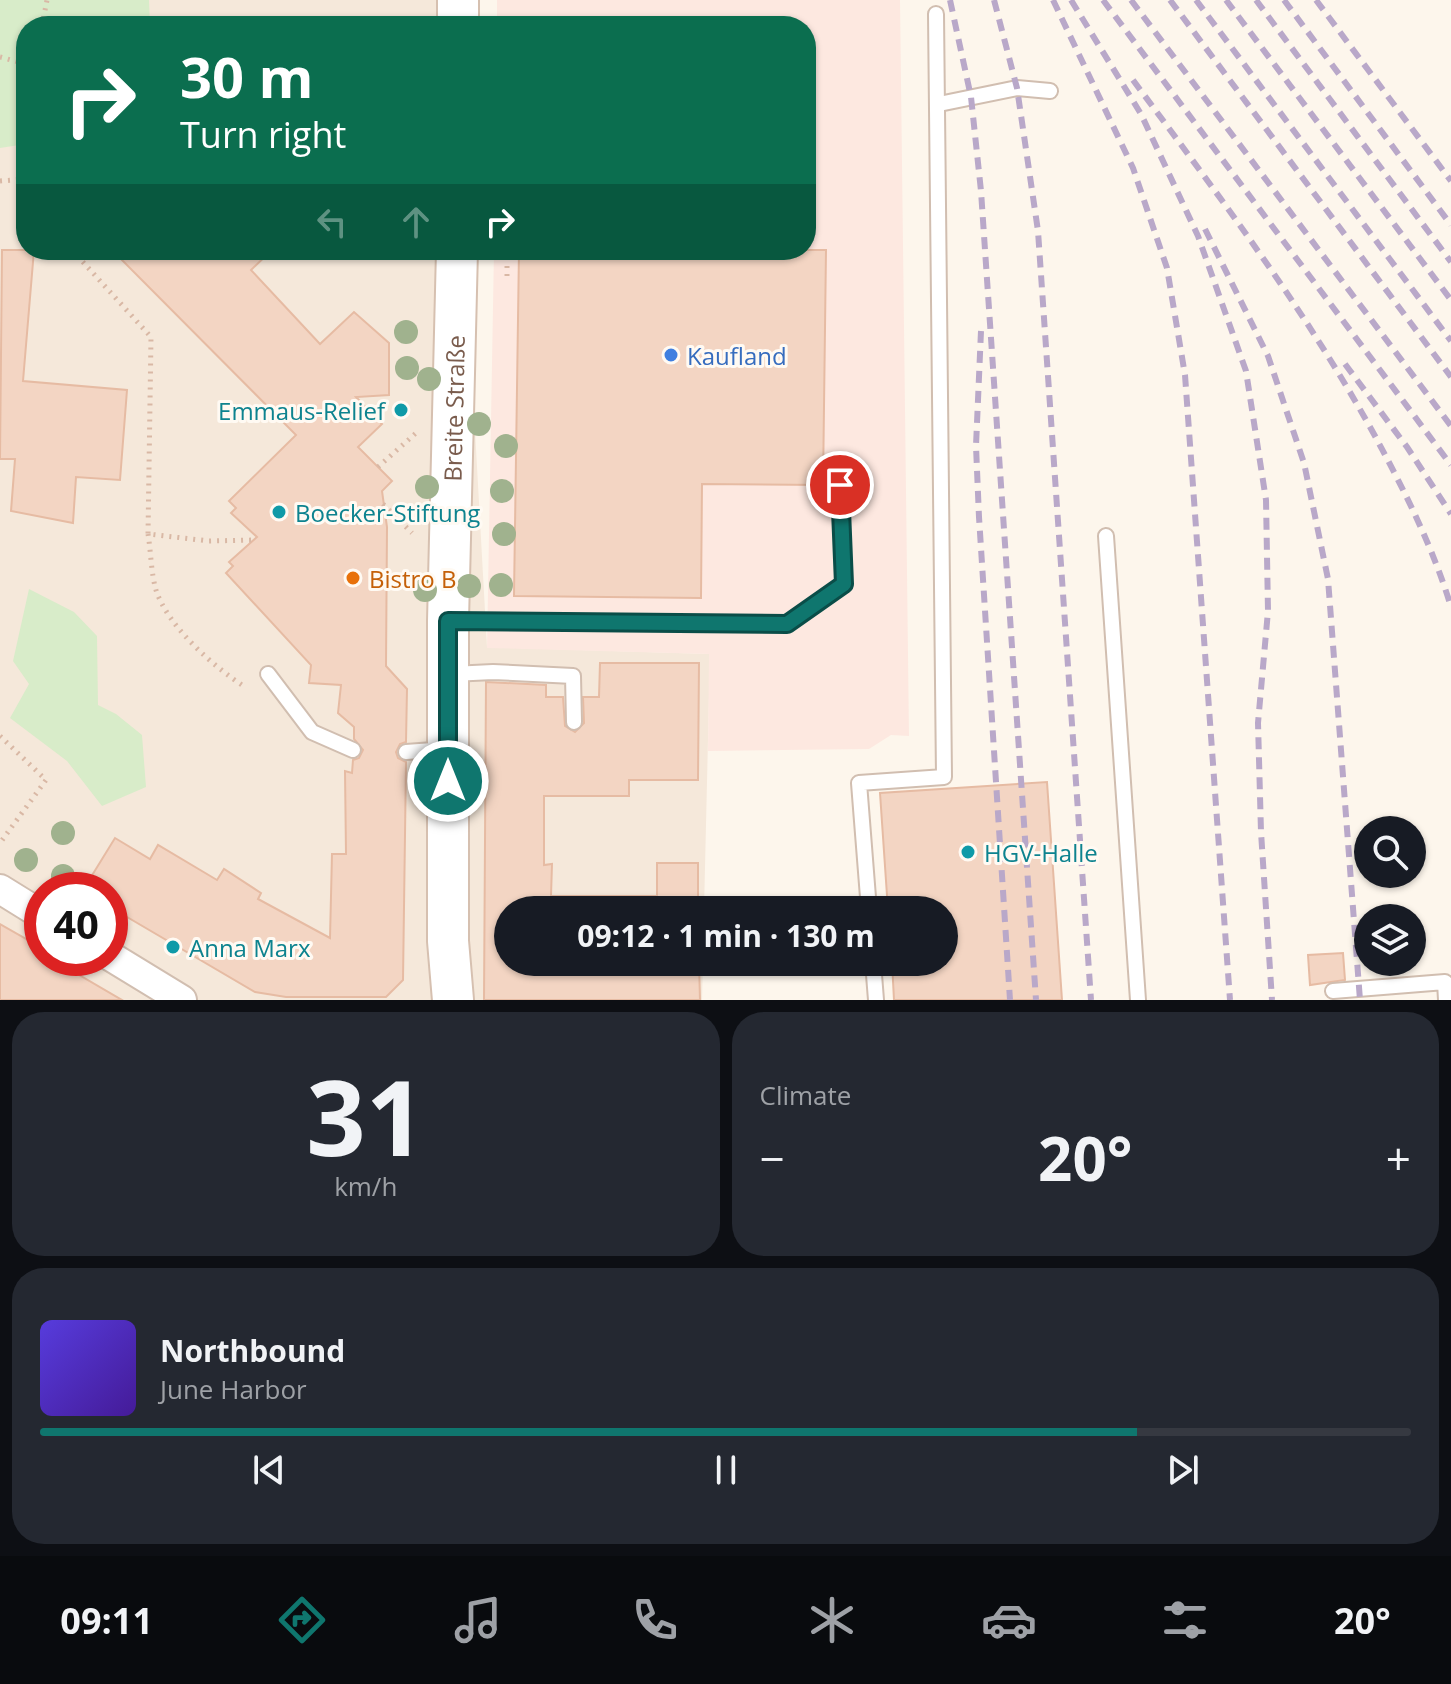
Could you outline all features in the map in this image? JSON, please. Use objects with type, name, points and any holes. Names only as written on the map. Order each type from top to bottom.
[{"type":"street","name":"Breite Straße","points":[[453,1000],[448,941],[448,621],[457,260]]},
{"type":"street","points":[[0,889],[24,904]]},
{"type":"street","points":[[128,967],[182,1000]]},
{"type":"lane","points":[[868,896],[859,783],[944,777],[936,14]]},
{"type":"lane","points":[[939,104],[1017,88],[1050,91]]},
{"type":"lane","points":[[448,621],[787,624],[844,584],[840,485]]},
{"type":"lane","points":[[1106,536],[1138,1000]]},
{"type":"lane","points":[[448,675],[493,672],[573,676],[574,722]]},
{"type":"lane","points":[[268,674],[312,732],[353,750]]},
{"type":"lane","points":[[406,752],[448,749]]},
{"type":"lane","points":[[874,976],[876,1000]]},
{"type":"lane","points":[[1333,991],[1445,982],[1446,1000]]},
{"type":"path","points":[[81,260],[151,337],[148,534],[156,592],[183,632],[218,670],[253,692],[268,674]]},
{"type":"path","points":[[507,260],[507,277]]},
{"type":"path","points":[[148,534],[209,541],[255,540]]},
{"type":"path","points":[[0,736],[46,780],[0,843]]},
{"type":"shaded area","points":[[0,0],[451,0],[452,16],[16,16],[16,260],[466,260],[487,647],[710,654],[704,896],[494,896],[494,976],[703,976],[702,1000],[0,1000]]},
{"type":"shaded area","points":[[497,0],[900,0],[909,736],[891,735],[869,749],[708,751],[709,654],[487,648],[494,260],[816,260],[816,16],[497,16]]},
{"type":"green space","points":[[0,0],[149,0],[150,16],[16,16],[16,146],[0,148]]},
{"type":"green space","points":[[29,589],[74,612],[97,636],[98,705],[116,714],[142,735],[146,787],[102,806],[67,761],[10,718],[29,684],[13,661]]},
{"type":"building","points":[[2,250],[16,250],[16,260],[33,260],[23,381],[127,390],[120,480],[76,477],[73,523],[11,511],[15,459],[0,459]]},
{"type":"building","name":"Kaufland","points":[[816,250],[826,250],[823,485],[702,484],[701,598],[514,596],[519,260],[816,260]]},
{"type":"building","points":[[122,260],[262,260],[251,270],[320,344],[354,312],[389,343],[389,395],[356,397],[382,424],[358,447],[392,481],[382,491],[387,527],[386,666],[407,689],[406,742],[400,744],[396,752],[398,758],[406,762],[403,980],[386,997],[286,997],[255,992],[128,918],[128,872],[94,872],[115,838],[150,859],[158,845],[217,880],[224,869],[261,893],[258,899],[330,938],[332,854],[346,854],[345,771],[352,773],[353,760],[359,758],[363,750],[354,739],[354,727],[338,713],[341,685],[309,683],[311,665],[226,573],[233,566],[229,562],[257,537],[231,513],[236,508],[229,501],[296,435]]},
{"type":"building","points":[[600,663],[699,663],[698,780],[629,780],[629,796],[544,796],[544,865],[552,864],[551,896],[494,896],[494,976],[699,976],[700,1000],[484,1000],[486,682],[546,685],[546,697],[563,697],[565,726],[575,732],[584,723],[583,697],[599,697]]},
{"type":"building","name":"HGV-Halle","points":[[1047,782],[1062,1000],[894,1000],[893,976],[958,976],[958,896],[887,896],[880,793]]},
{"type":"building","points":[[657,863],[698,863],[698,896],[657,896]]},
{"type":"building","points":[[0,924],[24,938],[24,976],[81,976],[122,1000],[0,1000]]},
{"type":"building","points":[[1343,953],[1345,980],[1310,985],[1308,955]]},
{"type":"railway","points":[[950,0],[971,97],[981,191],[1036,1000]]},
{"type":"railway","points":[[994,0],[1017,88],[1038,231],[1091,1000]]},
{"type":"railway","points":[[1053,0],[1133,168],[1167,268],[1185,375],[1230,1000]]},
{"type":"railway","points":[[1071,0],[1141,114],[1198,236],[1246,371],[1266,500],[1268,611],[1258,723],[1261,832],[1272,1000]]},
{"type":"railway","points":[[1103,0],[1451,465]]},
{"type":"railway","points":[[1131,0],[1451,426]]},
{"type":"railway","points":[[1170,0],[1451,377]]},
{"type":"railway","points":[[1196,0],[1451,341]]},
{"type":"railway","points":[[1226,0],[1451,300]]},
{"type":"railway","points":[[1256,0],[1451,262]]},
{"type":"railway","points":[[1284,0],[1451,225]]},
{"type":"railway","points":[[1316,0],[1451,181]]},
{"type":"railway","points":[[1133,80],[1260,254],[1348,389],[1417,519],[1451,607]]},
{"type":"railway","points":[[1205,229],[1268,356],[1304,463],[1328,579],[1360,1000]]},
{"type":"railway","points":[[981,331],[976,446],[979,517],[1010,1000]]},
{"type":"railway","points":[[1345,364],[1407,447],[1451,514]]},
{"type":"place","name":"Kaufland","points":[[671,355]]},
{"type":"place","name":"Emmaus-Relief","points":[[401,410]]},
{"type":"place","name":"Boecker-Stiftung","points":[[279,512]]},
{"type":"place","name":"Bistro B","points":[[353,578]]},
{"type":"place","name":"HGV-Halle","points":[[968,852]]},
{"type":"place","name":"Anna Marx","points":[[173,947]]},
{"type":"route","points":[[448,781],[448,621],[787,624],[844,584],[840,485]]}]
